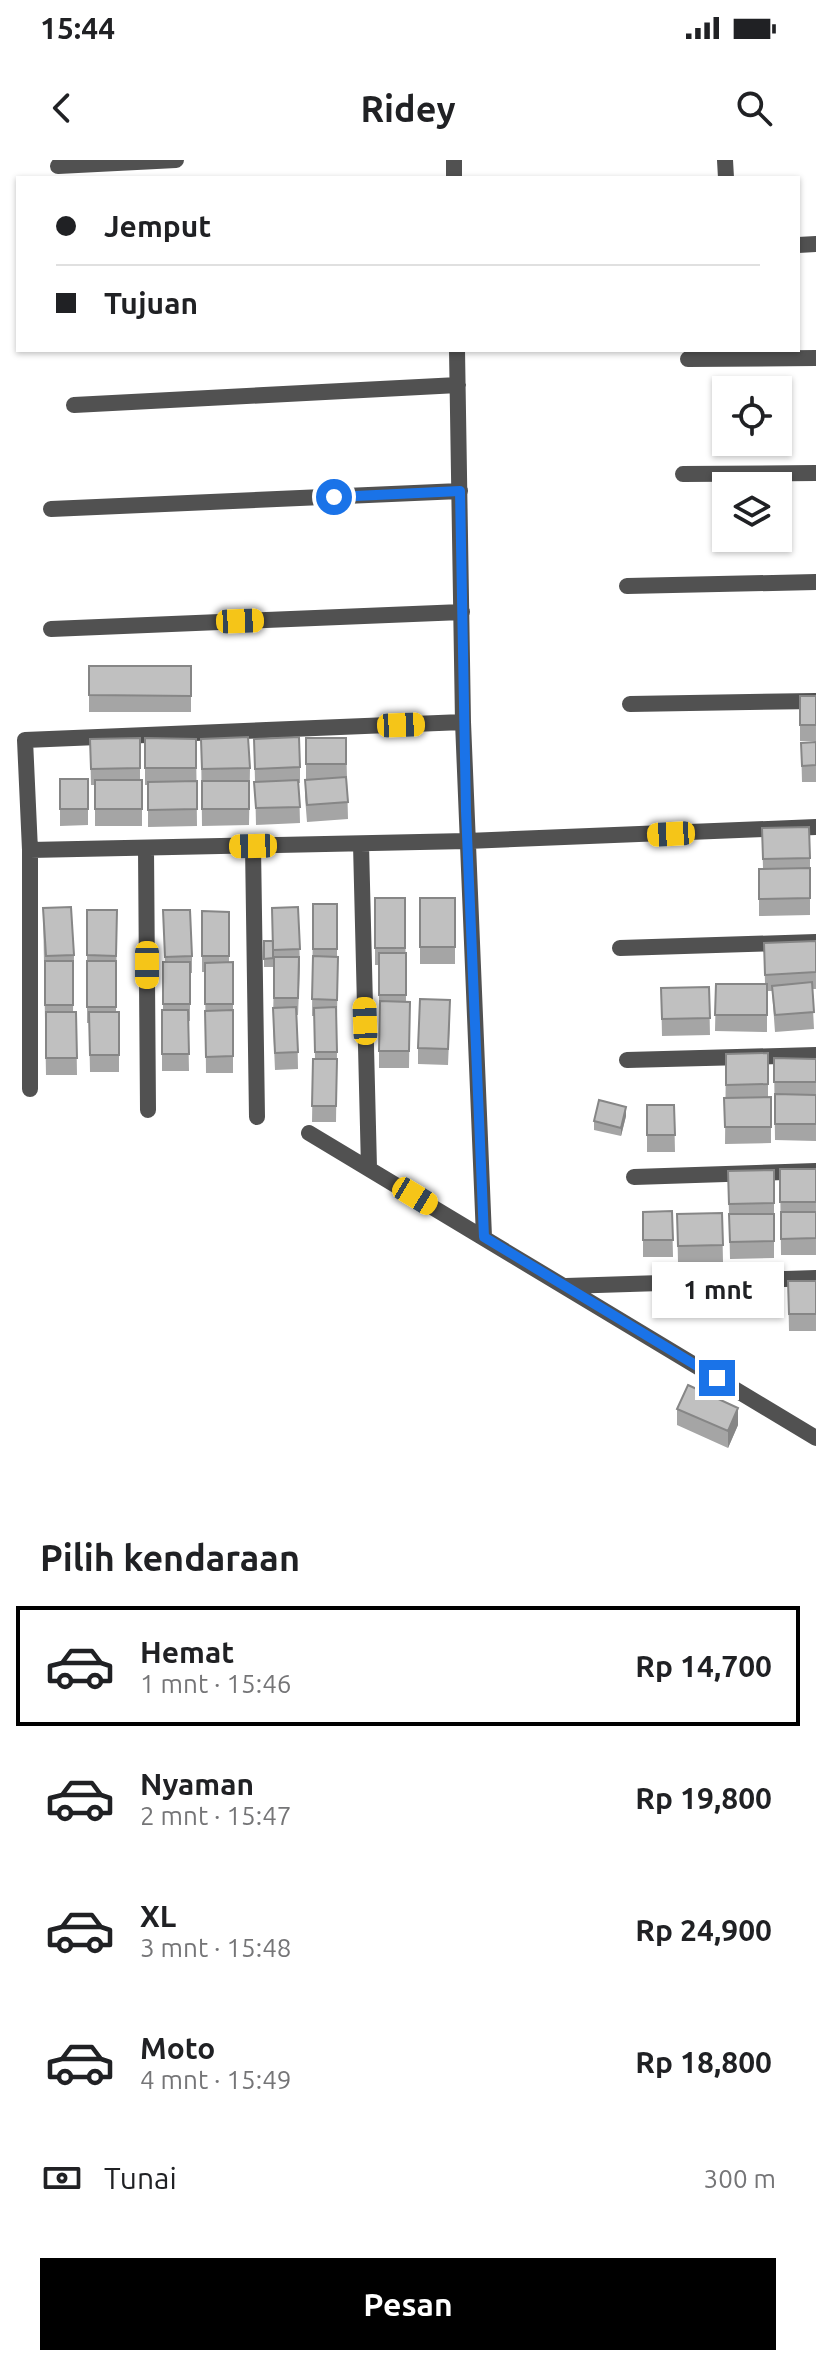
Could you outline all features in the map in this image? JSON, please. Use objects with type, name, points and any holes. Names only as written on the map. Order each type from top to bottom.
[{"type":"street","points":[[58,166],[176,160]]},
{"type":"street","points":[[457,352],[463,722],[484,1237]]},
{"type":"street","points":[[688,359],[816,358]]},
{"type":"street","points":[[74,405],[458,385]]},
{"type":"street","points":[[683,474],[816,473]]},
{"type":"street","points":[[51,509],[460,491]]},
{"type":"street","points":[[627,586],[816,582]]},
{"type":"street","points":[[51,629],[462,612]]},
{"type":"street","points":[[630,704],[816,701]]},
{"type":"street","points":[[30,1089],[30,850],[25,740],[463,722]]},
{"type":"street","points":[[30,850],[467,841],[816,827]]},
{"type":"street","points":[[361,844],[369,1168]]},
{"type":"street","points":[[253,846],[257,1117]]},
{"type":"street","points":[[146,849],[148,1110]]},
{"type":"street","points":[[620,948],[816,942]]},
{"type":"street","points":[[627,1060],[816,1055]]},
{"type":"street","points":[[309,1133],[816,1438]]},
{"type":"street","points":[[634,1177],[816,1171]]},
{"type":"street","points":[[566,1286],[816,1278]]},
{"type":"building","points":[[89,666],[191,666],[191,696],[89,695]]},
{"type":"building","points":[[800,696],[816,696],[816,725],[800,725]]},
{"type":"building","points":[[248,737],[250,768],[202,769],[201,739]]},
{"type":"building","points":[[299,737],[300,767],[255,769],[254,739]]},
{"type":"building","points":[[140,738],[140,768],[91,769],[90,739]]},
{"type":"building","points":[[145,738],[196,739],[196,768],[145,768]]},
{"type":"building","points":[[306,738],[346,738],[346,764],[306,764]]},
{"type":"building","points":[[816,742],[816,765],[802,766],[801,743]]},
{"type":"building","points":[[346,777],[348,802],[307,805],[305,780]]},
{"type":"building","points":[[60,779],[88,779],[88,809],[60,809]]},
{"type":"building","points":[[95,780],[142,780],[142,809],[95,809]]},
{"type":"building","points":[[298,780],[300,807],[256,808],[254,782]]},
{"type":"building","points":[[197,781],[197,809],[148,810],[148,782]]},
{"type":"building","points":[[202,781],[249,781],[249,809],[202,809]]},
{"type":"building","points":[[809,827],[810,858],[763,859],[762,828]]},
{"type":"building","points":[[810,868],[810,898],[759,899],[759,869]]},
{"type":"building","points":[[375,898],[405,898],[405,948],[375,948]]},
{"type":"building","points":[[420,898],[455,898],[455,947],[420,947]]},
{"type":"building","points":[[313,904],[337,904],[337,949],[313,949]]},
{"type":"building","points":[[71,907],[74,955],[46,956],[43,908]]},
{"type":"building","points":[[298,907],[300,949],[273,950],[272,908]]},
{"type":"building","points":[[87,910],[117,910],[116,956],[87,955]]},
{"type":"building","points":[[163,910],[190,910],[192,956],[165,957]]},
{"type":"building","points":[[202,911],[229,912],[229,956],[202,956]]},
{"type":"building","points":[[264,941],[273,941],[273,958],[264,959]]},
{"type":"building","points":[[816,941],[816,972],[765,975],[764,943]]},
{"type":"building","points":[[379,953],[406,953],[406,995],[379,995]]},
{"type":"building","points":[[313,956],[338,957],[337,1000],[312,999]]},
{"type":"building","points":[[274,957],[299,957],[298,998],[274,998]]},
{"type":"building","points":[[45,961],[73,961],[73,1005],[45,1005]]},
{"type":"building","points":[[87,961],[116,961],[116,1007],[87,1007]]},
{"type":"building","points":[[163,962],[190,962],[190,1004],[163,1004]]},
{"type":"building","points":[[233,962],[233,1004],[205,1004],[205,963]]},
{"type":"building","points":[[812,982],[814,1012],[775,1015],[772,986]]},
{"type":"building","points":[[716,984],[767,984],[767,1015],[715,1015]]},
{"type":"building","points":[[709,987],[710,1018],[662,1019],[661,988]]},
{"type":"building","points":[[420,999],[450,1000],[448,1049],[418,1048]]},
{"type":"building","points":[[380,1001],[410,1002],[409,1051],[379,1051]]},
{"type":"building","points":[[296,1007],[298,1052],[275,1053],[273,1008]]},
{"type":"building","points":[[336,1007],[337,1052],[315,1052],[314,1008]]},
{"type":"building","points":[[162,1010],[188,1010],[189,1054],[162,1054]]},
{"type":"building","points":[[233,1010],[233,1056],[206,1057],[205,1011]]},
{"type":"building","points":[[46,1012],[76,1012],[77,1058],[46,1058]]},
{"type":"building","points":[[89,1012],[119,1012],[119,1055],[90,1055]]},
{"type":"building","points":[[768,1053],[768,1084],[726,1085],[726,1054]]},
{"type":"building","points":[[774,1058],[816,1059],[816,1082],[774,1082]]},
{"type":"building","points":[[313,1059],[337,1059],[336,1106],[312,1106]]},
{"type":"building","points":[[775,1094],[816,1095],[816,1124],[775,1124]]},
{"type":"building","points":[[771,1097],[771,1127],[725,1127],[724,1098]]},
{"type":"building","points":[[599,1100],[626,1107],[621,1128],[594,1121]]},
{"type":"building","points":[[647,1105],[674,1105],[675,1135],[647,1135]]},
{"type":"building","points":[[780,1169],[816,1169],[816,1202],[780,1202]]},
{"type":"building","points":[[774,1170],[774,1203],[729,1204],[728,1171]]},
{"type":"building","points":[[672,1211],[673,1240],[643,1240],[643,1212]]},
{"type":"building","points":[[781,1212],[816,1212],[816,1238],[781,1239]]},
{"type":"building","points":[[722,1213],[723,1245],[678,1246],[677,1214]]},
{"type":"building","points":[[729,1214],[774,1214],[774,1241],[730,1242]]},
{"type":"building","points":[[788,1281],[816,1281],[816,1314],[789,1314]]},
{"type":"building","points":[[688,1385],[738,1408],[728,1431],[677,1409]]},
{"type":"route","points":[[334,497],[460,491],[463,722],[484,1237],[717,1378]]}]
